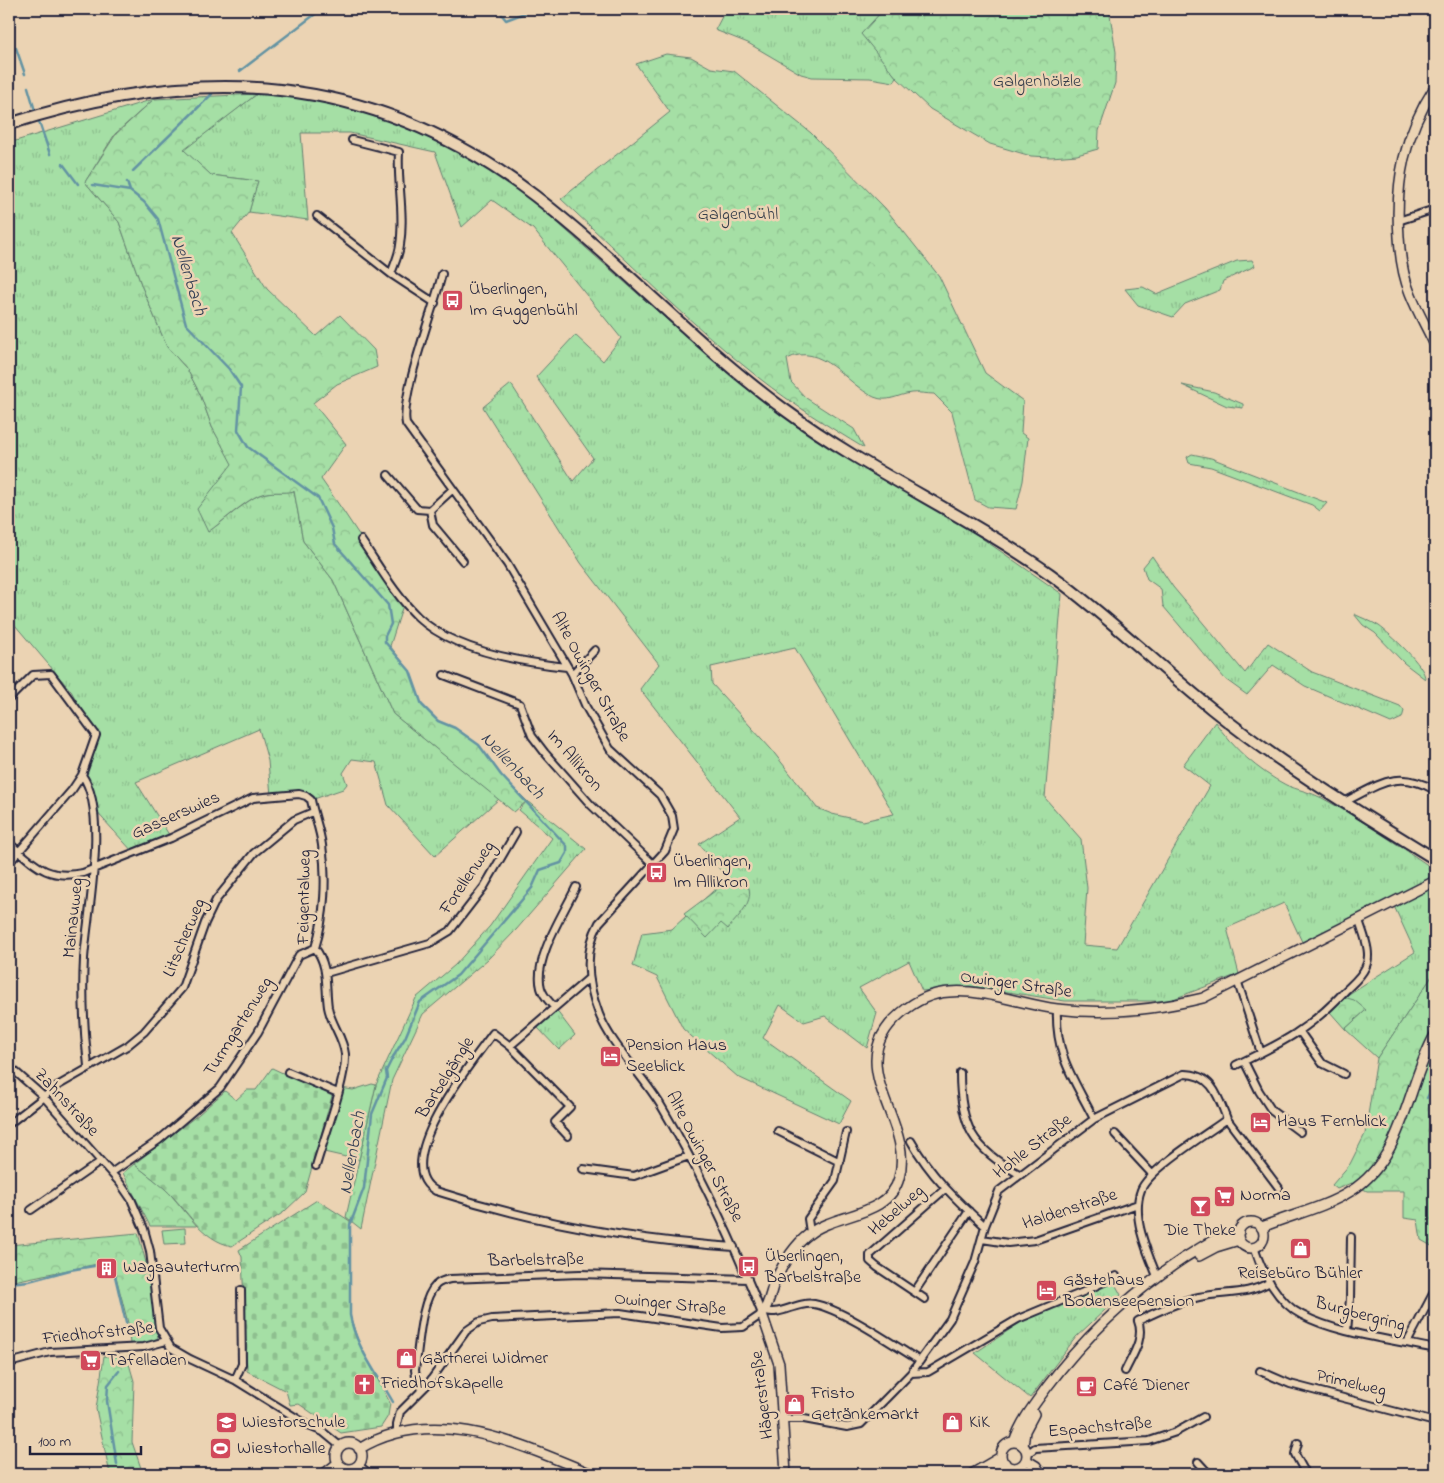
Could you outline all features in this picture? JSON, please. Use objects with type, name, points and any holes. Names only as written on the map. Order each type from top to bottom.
[{"type":"main road","points":[[9,124],[58,109],[130,94],[197,86],[265,88],[304,92],[395,116],[446,139],[498,170],[535,196],[722,360],[786,410],[844,449],[981,529],[1047,573],[1095,609],[1238,729],[1342,803],[1435,859]]},
{"type":"street","points":[[1435,87],[1420,112],[1404,154],[1396,197],[1400,251],[1409,292],[1435,345]]},
{"type":"street","points":[[352,140],[399,152],[398,171],[402,226],[400,246],[391,274]]},
{"type":"street","points":[[1398,221],[1435,209]]},
{"type":"street","points":[[317,216],[391,274],[435,303]]},
{"type":"street","name":"Alte Owinger Straße","points":[[442,274],[404,414],[406,424],[507,564],[572,674],[586,707],[610,749],[660,796],[672,816],[674,830],[664,851],[654,865],[599,923],[588,951],[588,978],[599,1015],[662,1108],[689,1156],[764,1313]]},
{"type":"street","points":[[388,475],[417,509],[430,510],[453,489]]},
{"type":"street","points":[[430,510],[433,525],[463,561]]},
{"type":"street","points":[[361,540],[404,602],[418,618],[435,630],[486,652],[542,664],[567,667]]},
{"type":"street","points":[[572,674],[595,650]]},
{"type":"street","points":[[9,699],[33,675],[51,674],[96,736],[82,775],[72,790],[9,864]]},
{"type":"street","name":"Im Allikron","points":[[444,675],[520,704],[532,736],[545,753],[591,805],[654,865]]},
{"type":"street","name":"Mainauweg","points":[[82,775],[89,784],[94,809],[94,868],[84,960],[84,1030],[88,1066]]},
{"type":"street","points":[[1342,803],[1370,787],[1394,778],[1419,781],[1435,790]]},
{"type":"street","name":"Gasserswies","points":[[19,852],[42,871],[54,875],[69,875],[94,868],[172,838],[253,798],[299,794],[311,800]]},
{"type":"street","name":"Feigentalweg","points":[[311,800],[322,845],[324,873],[321,929],[315,948],[321,956],[326,973],[331,1018],[344,1046],[345,1057],[338,1093],[316,1166]]},
{"type":"street","name":"Litscherweg","points":[[9,1124],[43,1096],[88,1066],[127,1046],[156,1020],[182,988],[205,923],[216,900],[254,853],[294,820],[313,812]]},
{"type":"street","name":"Forellenweg","points":[[326,973],[430,943],[450,931],[484,887],[516,832]]},
{"type":"street","points":[[9,843],[19,852]]},
{"type":"street","name":"Owinger Straße","points":[[397,1432],[400,1412],[423,1390],[466,1331],[479,1322],[492,1318],[620,1313],[722,1328],[743,1327],[764,1313],[783,1265],[796,1246],[810,1232],[879,1204],[892,1193],[899,1180],[901,1146],[879,1086],[875,1065],[879,1041],[893,1020],[912,1004],[948,992],[972,993],[1058,1009],[1127,1011],[1165,1007],[1203,998],[1435,881]]},
{"type":"street","points":[[554,1007],[540,986],[540,966],[547,946],[576,887]]},
{"type":"street","points":[[1236,1065],[1300,1032],[1330,1008],[1366,968],[1368,953],[1359,920]]},
{"type":"street","name":"Turmgartenweg","points":[[111,1173],[159,1140],[220,1088],[253,1040],[300,955],[315,948]]},
{"type":"street","points":[[568,1136],[555,1122],[570,1107],[510,1046],[588,978]]},
{"type":"street","points":[[1237,980],[1261,1053]]},
{"type":"street","points":[[1058,1009],[1056,1032],[1062,1056],[1094,1119]]},
{"type":"street","points":[[1300,1032],[1322,1063],[1344,1074]]},
{"type":"street","name":"Barbelgängle","points":[[510,1046],[493,1033],[437,1116],[421,1152],[421,1173],[428,1187],[472,1203],[550,1224],[672,1243],[734,1247]]},
{"type":"street","points":[[972,1474],[1003,1460],[1018,1467],[1025,1454],[1025,1431],[1037,1409],[1079,1354],[1118,1313],[1152,1286],[1182,1266],[1239,1236],[1243,1225],[1251,1222],[1262,1227],[1340,1197],[1357,1187],[1373,1173],[1392,1144],[1418,1073],[1435,1035]]},
{"type":"street","points":[[1244,1061],[1272,1110],[1300,1132]]},
{"type":"street","name":"Zahnstraße","points":[[9,1066],[43,1096],[111,1173],[131,1199],[144,1229],[154,1276],[159,1328],[166,1341]]},
{"type":"street","points":[[288,1072],[338,1093]]},
{"type":"street","points":[[960,1073],[960,1096],[966,1124],[994,1160],[1019,1174]]},
{"type":"street","name":"Hohle Straße","points":[[784,1419],[804,1419],[855,1427],[861,1424],[911,1373],[950,1319],[960,1299],[999,1191],[1094,1119],[1184,1074],[1196,1074],[1207,1079],[1219,1098],[1227,1119],[1279,1188]]},
{"type":"street","points":[[1157,1276],[1141,1232],[1138,1204],[1141,1189],[1152,1174],[1227,1119]]},
{"type":"street","points":[[778,1130],[840,1162]]},
{"type":"street","points":[[810,1232],[808,1219],[835,1181],[846,1132]]},
{"type":"street","points":[[1115,1134],[1152,1174]]},
{"type":"street","name":"Hebelweg","points":[[911,1141],[925,1165],[945,1189],[985,1226]]},
{"type":"street","points":[[583,1169],[634,1176],[689,1156]]},
{"type":"street","name":"Zahnstraße","points":[[31,1210],[100,1162]]},
{"type":"street","name":"Hebelweg","points":[[925,1299],[916,1291],[877,1267],[870,1261],[870,1255],[945,1189]]},
{"type":"street","name":"Haldenstraße","points":[[982,1239],[1008,1243],[1035,1240],[1138,1204]]},
{"type":"street","points":[[916,1291],[969,1211]]},
{"type":"street","points":[[1239,1236],[1246,1246],[1254,1248],[1263,1240],[1262,1227]]},
{"type":"street","points":[[988,1474],[1003,1460],[1004,1447],[1014,1442],[1022,1421],[1087,1338],[1114,1311],[1157,1276],[1207,1244],[1239,1236]]},
{"type":"street","points":[[1346,1331],[1350,1299],[1351,1237]]},
{"type":"street","name":"Burgbergring","points":[[1254,1248],[1270,1282],[1290,1307],[1302,1315],[1346,1331],[1435,1350]]},
{"type":"street","name":"Barbelstraße","points":[[423,1390],[416,1377],[416,1370],[425,1304],[429,1293],[437,1284],[450,1278],[580,1274],[748,1279]]},
{"type":"street","points":[[911,1373],[928,1372],[1018,1319],[1075,1296],[1116,1276]]},
{"type":"street","points":[[1125,1371],[1142,1330],[1138,1321],[1167,1306],[1200,1296],[1256,1290],[1270,1282]]},
{"type":"street","points":[[235,1380],[242,1364],[241,1290]]},
{"type":"street","points":[[1407,1343],[1435,1290]]},
{"type":"street","points":[[764,1313],[813,1304],[831,1310],[920,1361]]},
{"type":"street","name":"Hägerstraße","points":[[764,1313],[779,1364],[786,1474]]},
{"type":"street","name":"Friedhofstraße","points":[[9,1363],[50,1352],[144,1347],[166,1341],[171,1348],[190,1360],[235,1380],[311,1427],[323,1432],[340,1446]]},
{"type":"street","name":"Primelweg","points":[[1260,1371],[1290,1384],[1435,1422]]},
{"type":"street","name":"Espachstraße","points":[[1025,1454],[1035,1448],[1149,1441],[1176,1432],[1203,1417]]},
{"type":"street","points":[[359,1449],[397,1432],[423,1428],[473,1432],[510,1442],[592,1474]]},
{"type":"street","points":[[1014,1442],[1042,1474]]},
{"type":"street","points":[[1298,1443],[1295,1454],[1306,1474]]},
{"type":"street","points":[[350,1444],[359,1449],[361,1457],[358,1465],[347,1469],[338,1463],[336,1455],[340,1446],[350,1444]]},
{"type":"street","points":[[1198,1462],[1208,1474]]},
{"type":"street","points":[[324,1474],[338,1463]]},
{"type":"street","points":[[358,1465],[370,1474]]},
{"type":"green space","points":[[726,9],[884,9],[862,34],[897,78],[894,82],[870,78],[812,77],[801,74],[748,43],[715,30]]},
{"type":"green space","name":"Galgenhölzle","points":[[884,9],[1109,9],[1116,52],[1115,83],[1099,131],[1098,149],[1077,155],[1031,156],[990,144],[930,109],[897,78],[861,34]]},
{"type":"green space","name":"Galgenbühl","points":[[666,54],[691,57],[711,68],[734,71],[811,133],[885,208],[939,276],[985,373],[1023,401],[1021,433],[1028,438],[1023,481],[1016,509],[988,507],[975,500],[952,412],[934,394],[914,393],[888,399],[879,399],[864,391],[833,366],[822,360],[811,356],[799,355],[787,359],[791,382],[806,398],[854,429],[864,448],[784,397],[733,357],[561,199],[670,112],[636,64]]},
{"type":"green space","points":[[257,94],[300,97],[366,113],[425,136],[454,150],[508,183],[533,201],[733,378],[814,438],[970,530],[1062,594],[1045,798],[1081,839],[1087,888],[1083,945],[1117,948],[1210,786],[1183,765],[1215,722],[1238,750],[1265,773],[1286,785],[1322,798],[1365,823],[1435,870],[1435,879],[1303,944],[1284,903],[1227,928],[1239,974],[1168,1001],[1065,1001],[970,986],[922,991],[909,961],[859,988],[877,1013],[867,1048],[825,1016],[804,1022],[780,1005],[763,1038],[851,1101],[839,1124],[738,1077],[683,1029],[657,977],[633,966],[642,933],[672,929],[727,878],[699,844],[740,817],[640,689],[659,664],[581,563],[483,407],[511,384],[573,481],[593,458],[536,377],[575,335],[603,361],[621,338],[533,229],[492,200],[462,227],[435,152],[350,133],[301,133],[308,220],[249,212],[257,181],[211,175],[183,150]],"holes":[[[795,648],[894,814],[863,821],[832,814],[817,808],[771,749],[712,684],[711,667]]]},
{"type":"green space","points":[[257,94],[184,150],[211,175],[258,181],[249,212],[232,233],[267,289],[316,336],[340,315],[374,350],[377,367],[337,384],[313,403],[346,444],[321,479],[404,602],[390,646],[410,671],[422,705],[438,721],[455,728],[479,745],[501,775],[527,801],[514,812],[393,714],[333,580],[303,541],[294,491],[259,495],[208,532],[197,509],[232,464],[212,427],[200,394],[187,369],[167,347],[142,287],[119,222],[85,182],[116,134],[154,99]]},
{"type":"green space","points":[[154,99],[115,134],[85,182],[119,222],[142,287],[167,347],[187,369],[200,394],[212,427],[233,464],[208,532],[259,495],[294,490],[303,541],[333,580],[393,714],[499,799],[435,856],[388,805],[376,762],[352,759],[343,773],[347,784],[343,789],[311,800],[306,796],[271,796],[268,761],[259,729],[136,782],[171,838],[133,852],[94,809],[82,775],[96,735],[71,691],[9,618],[9,143]]},
{"type":"green space","points":[[1252,260],[1255,266],[1223,281],[1220,290],[1185,304],[1173,317],[1138,305],[1125,289],[1143,287],[1156,294],[1237,261]]},
{"type":"green space","points":[[1182,385],[1214,392],[1243,404],[1243,408],[1227,406]]},
{"type":"green space","points":[[1192,454],[1211,458],[1327,503],[1320,511],[1312,505],[1211,467],[1189,463],[1187,457]]},
{"type":"green space","points":[[1152,556],[1173,587],[1245,673],[1268,643],[1312,672],[1400,706],[1404,711],[1402,718],[1391,723],[1305,686],[1273,665],[1247,695],[1225,679],[1163,606],[1161,589],[1147,579],[1143,567]]},
{"type":"green space","points":[[1354,614],[1379,626],[1399,643],[1420,666],[1425,679],[1404,663],[1375,633],[1363,625]]},
{"type":"green space","points":[[527,801],[586,849],[516,930],[488,959],[423,1014],[392,1080],[361,1229],[346,1217],[376,1085],[416,998],[455,965],[490,926],[552,838],[519,810]]},
{"type":"green space","points":[[731,879],[749,888],[749,899],[728,929],[721,923],[707,938],[684,914]]},
{"type":"green space","points":[[1435,887],[1435,972],[1377,1058],[1345,1029],[1365,1011],[1341,999],[1415,952],[1394,906]]},
{"type":"green space","points":[[1435,972],[1435,1248],[1421,1240],[1418,1220],[1404,1218],[1404,1191],[1367,1191],[1351,1183],[1337,1189],[1332,1185],[1350,1164],[1365,1134],[1377,1058]]},
{"type":"green space","points":[[1341,999],[1354,1000],[1366,1010],[1345,1029],[1330,1012]]},
{"type":"green space","points":[[556,1010],[575,1035],[559,1050],[537,1027]]},
{"type":"green space","points":[[272,1068],[332,1096],[305,1192],[284,1212],[232,1246],[221,1243],[203,1231],[165,1189],[134,1164],[199,1114],[225,1091],[236,1100],[247,1090],[256,1090]]},
{"type":"green space","points":[[372,1084],[376,1085],[359,1160],[324,1152],[341,1088],[353,1090]]},
{"type":"green space","points":[[134,1164],[166,1189],[197,1226],[150,1226],[123,1173]]},
{"type":"green space","points":[[317,1200],[350,1221],[350,1315],[358,1341],[390,1403],[388,1416],[381,1427],[341,1433],[299,1404],[290,1405],[286,1391],[247,1371],[242,1257],[239,1250]]},
{"type":"green space","points":[[185,1228],[186,1243],[164,1244],[162,1230]]},
{"type":"green space","points":[[138,1233],[149,1274],[158,1338],[145,1344],[130,1344],[128,1323],[112,1261],[9,1282],[9,1245]]},
{"type":"green space","points":[[1113,1280],[1121,1295],[1076,1337],[1030,1398],[975,1353],[1021,1322]]},
{"type":"green space","points":[[104,1356],[127,1357],[134,1381],[132,1442],[143,1474],[110,1474],[96,1409]]},
{"type":"waterway","name":"Nellenbach","points":[[12,9],[14,25]]},
{"type":"waterway","points":[[240,71],[322,9]]},
{"type":"waterway","points":[[502,15],[506,20],[535,9]]},
{"type":"waterway","name":"Nellenbach","points":[[16,48],[25,74]]},
{"type":"waterway","name":"Nellenbach","points":[[28,87],[36,114]]},
{"type":"waterway","points":[[133,171],[212,94]]},
{"type":"waterway","name":"Nellenbach","points":[[38,119],[50,154]]},
{"type":"waterway","name":"Nellenbach","points":[[63,164],[78,184]]},
{"type":"waterway","points":[[127,182],[130,191]]},
{"type":"waterway","name":"Nellenbach","points":[[93,185],[130,191],[144,202],[158,219],[186,324],[229,369],[241,387],[238,430],[248,447],[318,498],[332,528],[335,544],[388,605],[391,624],[385,636],[385,642],[410,671],[422,705],[438,721],[455,728],[479,745],[501,775],[567,846],[567,853],[561,863],[540,870],[532,888],[458,975],[420,1002],[405,1038],[386,1071],[387,1078],[372,1114],[364,1188],[350,1225],[350,1315],[362,1349],[393,1402]]},
{"type":"waterway","points":[[1427,1098],[1435,1082]]},
{"type":"waterway","points":[[9,1283],[29,1281],[70,1270],[112,1263],[126,1323]]},
{"type":"waterway","points":[[117,1464],[107,1401],[108,1385],[119,1371]]},
{"type":"place","name":"Überlingen, Im Guggenbühl","points":[[453,300]]},
{"type":"place","name":"Überlingen, Im Allikron","points":[[657,872]]},
{"type":"place","name":"Pension Haus Seeblick","points":[[610,1056]]},
{"type":"place","name":"Haus Fernblick","points":[[1261,1122]]},
{"type":"place","name":"Norma","points":[[1224,1196]]},
{"type":"place","name":"Die Theke","points":[[1200,1206]]},
{"type":"place","name":"Reisebüro Bühler","points":[[1300,1249]]},
{"type":"place","name":"Überlingen, Barbelstraße","points":[[749,1267]]},
{"type":"place","name":"Wagsauterturm","points":[[107,1268]]},
{"type":"place","name":"Gästehaus Bodenseepension","points":[[1047,1291]]},
{"type":"place","name":"Gärtnerei Widmer","points":[[406,1359]]},
{"type":"place","name":"Tafelladen","points":[[91,1361]]},
{"type":"place","name":"Friedhofskapelle","points":[[365,1384]]},
{"type":"place","name":"Café Diener","points":[[1087,1386]]},
{"type":"place","name":"Fristo Getränkemarkt","points":[[795,1404]]},
{"type":"place","name":"Wiestorschule","points":[[226,1423]]},
{"type":"place","name":"KiK","points":[[953,1423]]},
{"type":"place","name":"Wiestorhalle","points":[[221,1449]]}]
